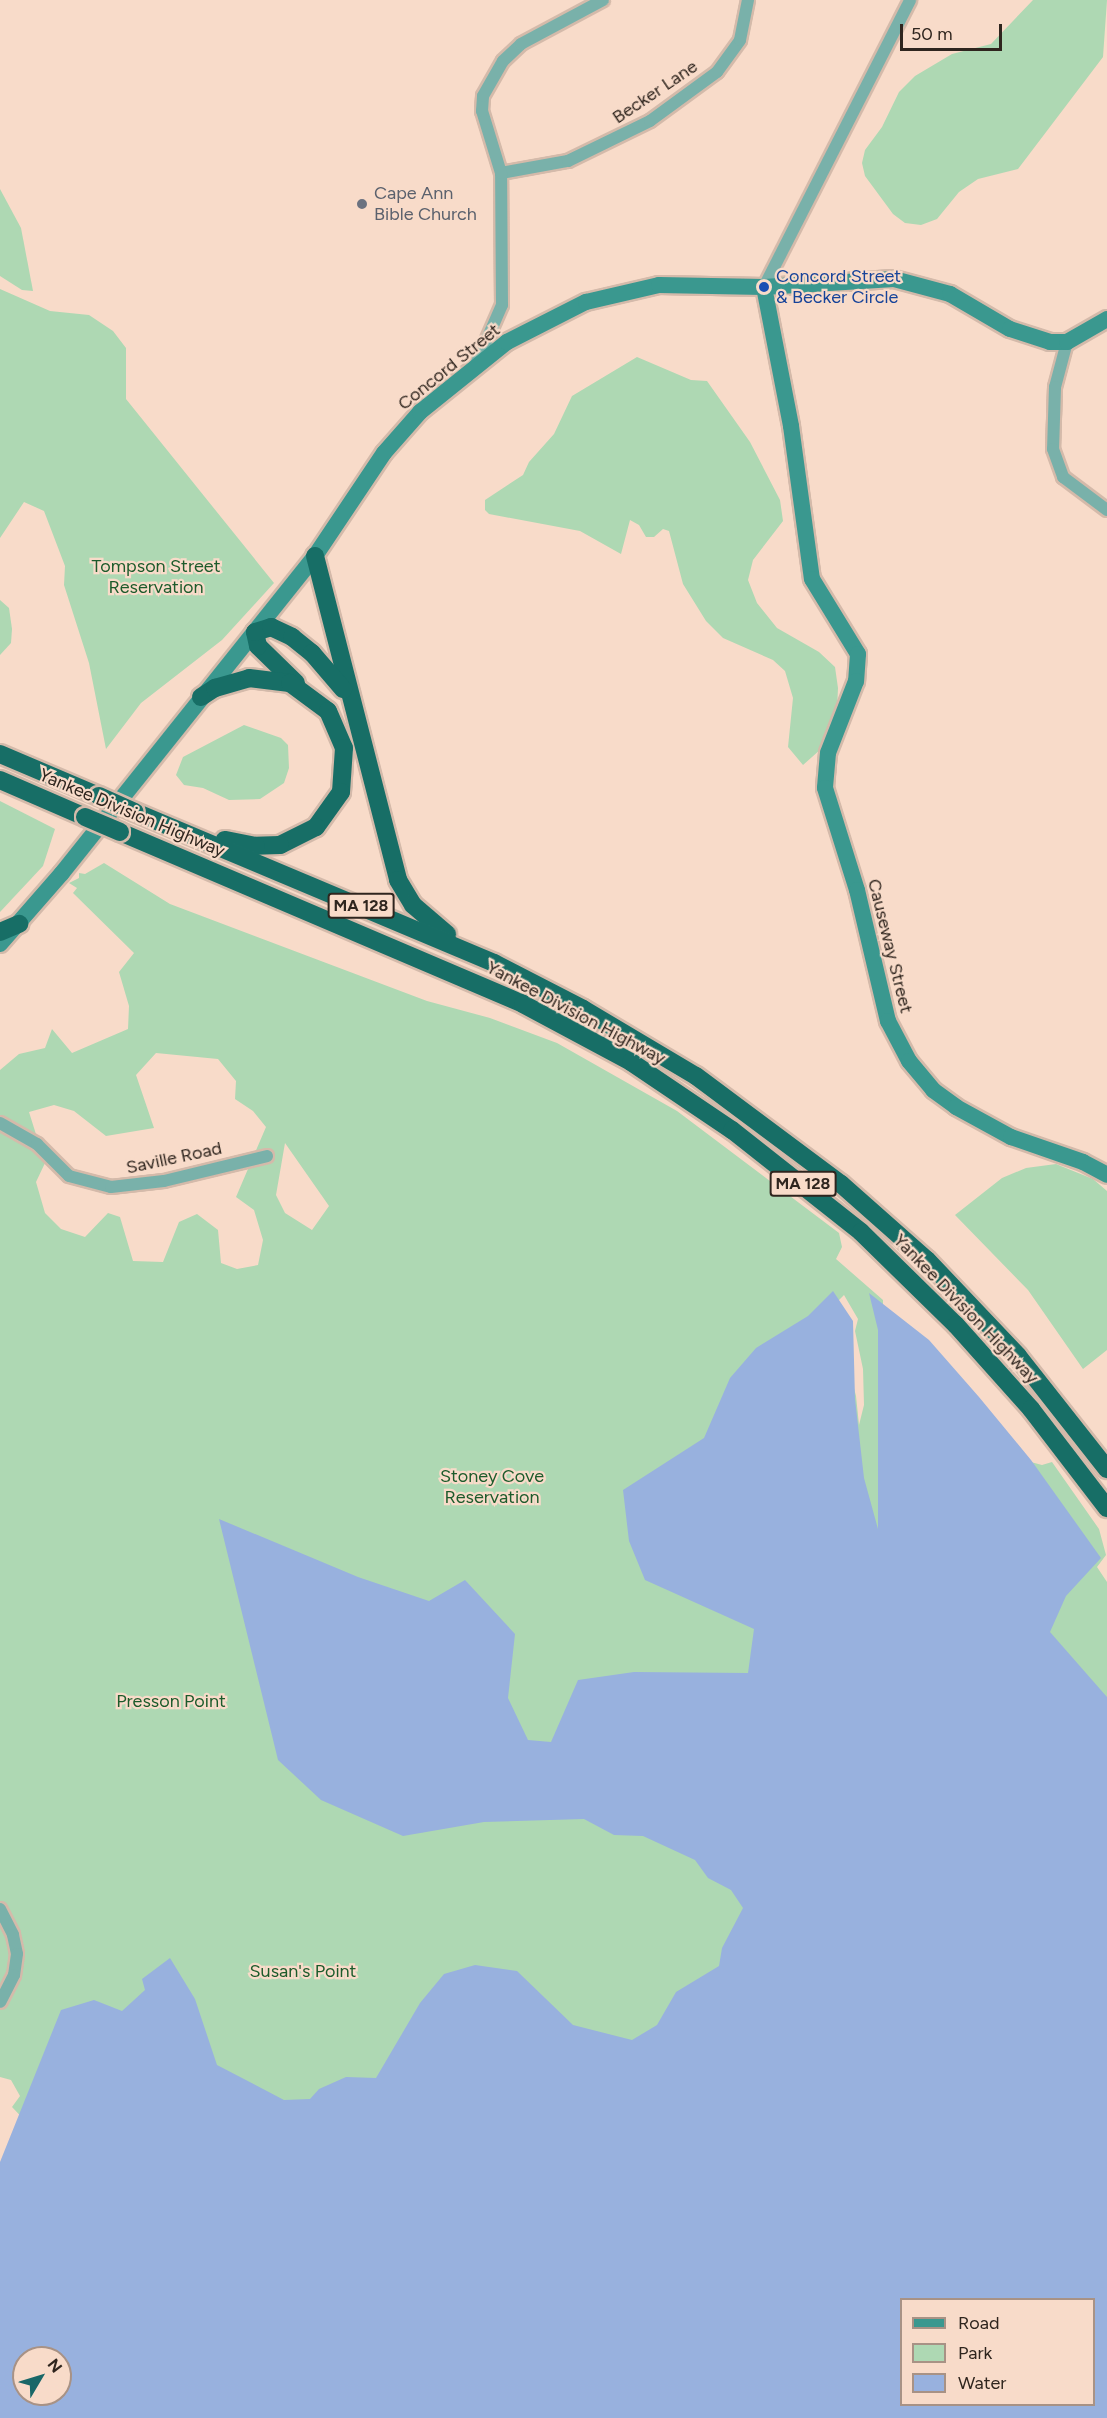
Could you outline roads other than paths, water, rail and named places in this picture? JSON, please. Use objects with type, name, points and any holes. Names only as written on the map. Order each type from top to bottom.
[{"type":"highway","points":[[315,556],[348,695],[394,870],[413,905],[446,934],[583,1009]]},
{"type":"highway","points":[[135,812],[242,845],[280,845],[307,834],[328,815],[338,799],[346,758],[335,720],[258,646],[255,632],[271,627],[292,637],[321,662],[348,695]]},
{"type":"highway","points":[[201,697],[219,686],[249,678],[280,680],[302,688]]},
{"type":"highway","name":"Yankee Division Highway","points":[[0,754],[448,943],[583,1009],[734,1102],[858,1198],[983,1318],[1062,1408],[1107,1469]]},
{"type":"highway","name":"Yankee Division Highway","points":[[0,780],[512,999],[631,1062],[712,1116],[791,1174],[910,1279],[999,1371],[1107,1508]]},
{"type":"highway","points":[[0,792],[82,816]]},
{"type":"highway","points":[[0,932],[19,924]]},
{"type":"street","points":[[474,369],[502,305],[501,172],[482,111],[483,96],[494,74],[522,44],[603,0]]},
{"type":"street","name":"Becker Lane","points":[[501,172],[568,160],[650,121],[717,72],[740,40],[748,0]]},
{"type":"street","points":[[764,287],[910,0]]},
{"type":"street","name":"Concord Street","points":[[0,944],[19,924],[315,556],[384,453],[420,412],[507,342],[586,302],[615,292],[659,285],[764,287],[894,279],[950,294],[1031,338],[1067,342]]},
{"type":"street","name":"Causeway Street","points":[[764,287],[794,444],[812,579],[853,643],[859,660],[856,681],[828,753],[825,788],[857,890],[888,1021],[909,1060],[933,1090],[987,1125],[1107,1175]]},
{"type":"street","points":[[1107,319],[1067,342],[1055,387],[1053,449],[1063,477],[1107,510]]},
{"type":"street","name":"Saville Road","points":[[0,1123],[36,1144],[69,1176],[111,1187],[164,1181],[267,1156]]},
{"type":"street","points":[[0,1909],[17,1954],[14,1975],[0,2002]]},
{"type":"water","points":[[833,1291],[853,1321],[855,1399],[864,1478],[878,1529],[878,1330],[869,1293],[929,1340],[979,1397],[1031,1460],[1101,1558],[1066,1596],[1050,1632],[1107,1697],[1107,2418],[0,2418],[0,2162],[61,2010],[94,2000],[122,2011],[145,1990],[142,1979],[170,1958],[195,1999],[217,2065],[284,2100],[310,2099],[319,2089],[346,2077],[376,2078],[420,2003],[444,1974],[475,1965],[517,1971],[573,2025],[632,2040],[657,2025],[676,1992],[719,1966],[722,1948],[743,1908],[731,1890],[708,1878],[695,1860],[643,1836],[614,1835],[584,1819],[484,1822],[403,1836],[321,1800],[278,1760],[219,1519],[358,1577],[429,1601],[465,1580],[515,1634],[508,1698],[528,1740],[551,1742],[578,1680],[634,1672],[748,1673],[754,1629],[645,1580],[629,1541],[623,1490],[704,1438],[730,1378],[756,1348],[808,1316]]},
{"type":"place","name":"Cape Ann Bible Church","points":[[362,204]]},
{"type":"place","name":"Concord Street & Becker Circle","points":[[764,287]]},
{"type":"park label","name":"Tompson Street Reservation","points":[[156,577]]},
{"type":"park label","name":"Stoney Cove Reservation","points":[[492,1487]]},
{"type":"park label","name":"Presson Point","points":[[171,1701]]},
{"type":"park label","name":"Susan's Point","points":[[303,1971]]}]
